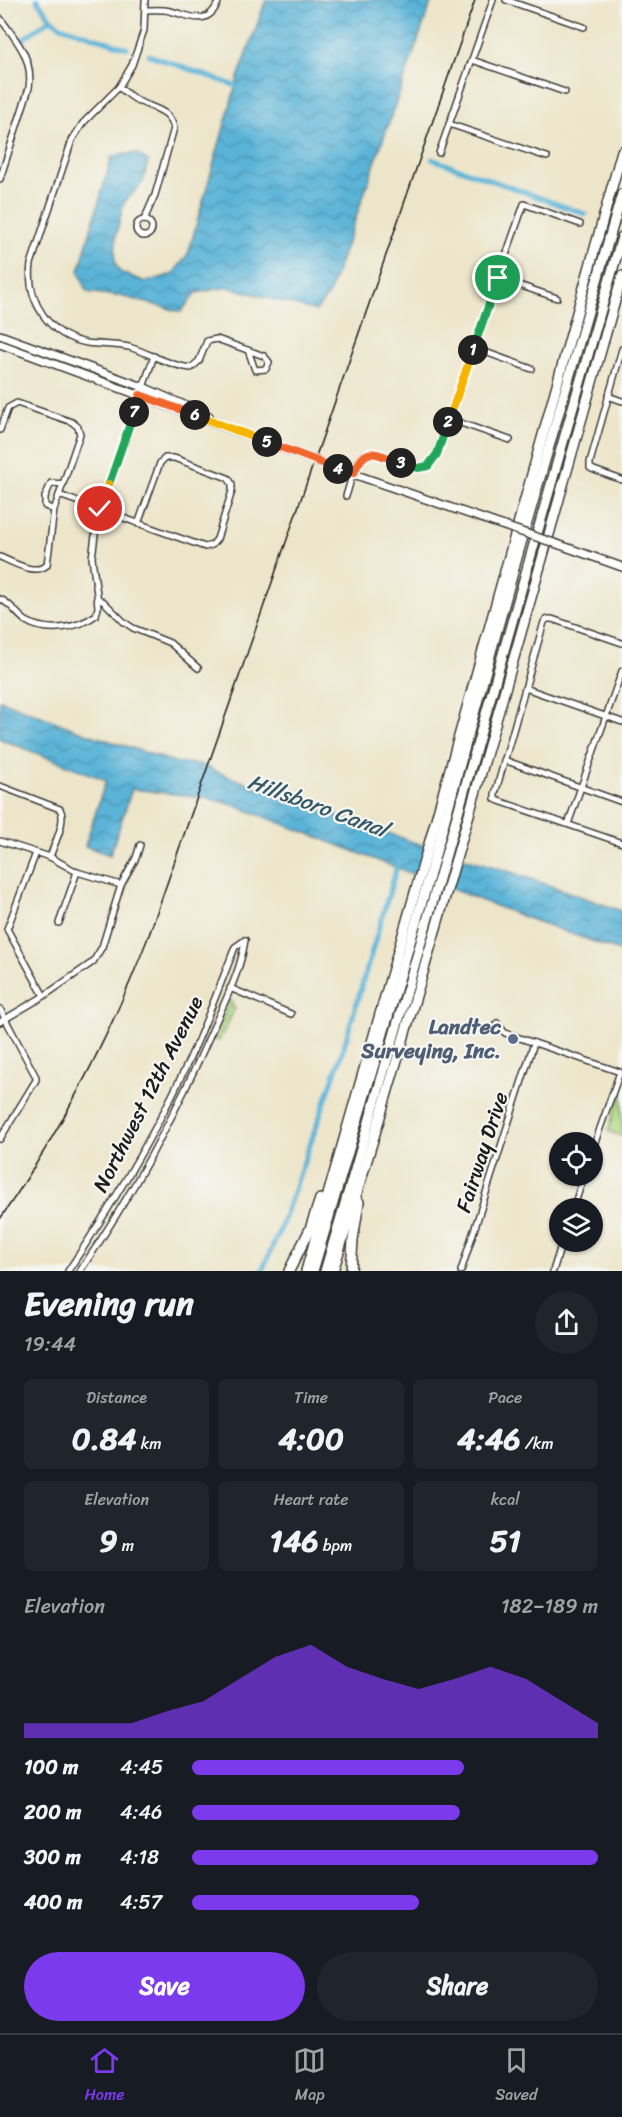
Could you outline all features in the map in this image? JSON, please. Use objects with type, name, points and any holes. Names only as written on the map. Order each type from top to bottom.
[{"type":"highway","points":[[314,1271],[422,886],[622,151]]},
{"type":"highway","points":[[435,838],[622,194]]},
{"type":"highway","points":[[333,1271],[364,1172],[442,893],[534,543],[622,237]]},
{"type":"highway","points":[[455,845],[622,276]]},
{"type":"highway","points":[[306,1271],[351,1115],[422,886]]},
{"type":"highway","points":[[325,1271],[442,893]]},
{"type":"highway","points":[[289,1271],[310,1230],[336,1147],[351,1115]]},
{"type":"highway","points":[[351,1271],[354,1229],[364,1172]]},
{"type":"main road","points":[[0,335],[339,465],[354,473],[622,567]]},
{"type":"main road","points":[[0,344],[142,391]]},
{"type":"street","points":[[145,0],[146,10],[141,40],[132,65],[119,87],[83,123],[72,140],[32,258],[30,275],[33,297],[44,317],[55,329],[86,343],[120,345],[191,368],[199,361],[205,344],[210,340],[217,339],[248,350]]},
{"type":"street","points":[[146,10],[166,10],[199,18],[213,12],[219,0]]},
{"type":"street","points":[[439,153],[493,0]]},
{"type":"street","points":[[506,0],[584,27]]},
{"type":"street","points":[[0,18],[24,51],[30,78],[29,88],[0,177]]},
{"type":"street","points":[[472,60],[565,92]]},
{"type":"street","points":[[119,87],[139,101],[164,111],[171,118],[174,134],[155,195],[144,220]]},
{"type":"street","points":[[449,124],[546,157]]},
{"type":"street","points":[[346,496],[364,454],[370,453],[413,468],[428,466],[437,454],[524,204],[580,224]]},
{"type":"street","points":[[498,278],[557,298]]},
{"type":"street","points":[[474,348],[532,369]]},
{"type":"street","points":[[622,349],[590,468],[622,480]]},
{"type":"street","points":[[0,599],[10,604],[27,621],[37,626],[65,627],[81,624],[96,615],[97,598],[92,558],[94,534],[100,509],[154,356]]},
{"type":"street","points":[[608,396],[622,401]]},
{"type":"street","points":[[0,430],[8,408],[17,403],[76,424],[80,434],[54,510],[48,561],[44,568],[34,570],[0,557]]},
{"type":"street","points":[[449,419],[510,440]]},
{"type":"street","points":[[59,495],[100,509],[138,524],[202,547],[209,547],[217,539],[232,491],[232,484],[228,478],[174,458],[165,458],[160,463],[138,524]]},
{"type":"street","points":[[54,510],[45,506],[45,497],[51,483],[63,484]]},
{"type":"street","points":[[97,598],[133,628],[171,643],[198,668]]},
{"type":"street","points":[[622,643],[552,619],[544,622],[495,794],[495,799],[622,843]]},
{"type":"street","points":[[568,824],[622,671]]},
{"type":"street","points":[[525,688],[622,722]]},
{"type":"street","points":[[504,760],[622,801]]},
{"type":"street","points":[[0,786],[60,809],[63,815],[50,857]]},
{"type":"street","points":[[0,841],[50,857],[77,872],[121,885]]},
{"type":"street","points":[[3,1020],[89,967],[98,956],[121,885],[136,858],[140,845]]},
{"type":"street","points":[[36,853],[7,929],[44,996]]},
{"type":"street","points":[[59,923],[77,872]]},
{"type":"street","name":"Northwest 12th Avenue","points":[[69,1271],[118,1194],[149,1138],[198,1041],[235,947],[245,940],[244,951],[204,1051],[158,1144],[80,1271]]},
{"type":"street","points":[[230,988],[291,1014]]},
{"type":"street","points":[[0,1009],[3,1020],[36,1077],[0,1139]]},
{"type":"street","points":[[497,1023],[505,1033],[620,1072],[599,1132]]},
{"type":"street","name":"Fairway Drive","points":[[461,1271],[534,1043]]},
{"type":"street","points":[[149,1138],[158,1144]]},
{"type":"street","points":[[553,1271],[559,1252]]},
{"type":"green space","points":[[230,1000],[233,1002],[232,1007],[235,1008],[219,1041],[214,1039]]},
{"type":"green space","points":[[622,1090],[622,1136],[608,1131]]},
{"type":"water","points":[[266,0],[432,0],[329,294],[316,311],[228,287],[196,293],[181,312],[125,297],[87,292],[79,271],[112,156],[136,153],[148,161],[143,182],[124,203],[116,235],[115,262],[120,272],[146,282],[173,274],[188,254],[238,78]]},
{"type":"water","name":"Hillsboro Canal","points":[[0,700],[82,732],[178,763],[199,764],[413,842],[511,872],[622,911],[622,952],[519,915],[231,804],[208,798],[132,789],[110,855],[85,846],[106,780],[0,739]]},
{"type":"waterway","points":[[37,0],[51,19],[61,26],[127,48]]},
{"type":"waterway","points":[[23,39],[51,19]]},
{"type":"waterway","points":[[149,55],[236,86]]},
{"type":"waterway","points":[[432,159],[585,214]]},
{"type":"waterway","points":[[262,1271],[281,1227],[341,1056],[398,863]]},
{"type":"railway","points":[[0,1219],[44,1152],[83,1082],[118,1010],[149,935],[475,0]]},
{"type":"place","name":"Landtec Surveying, Inc.","points":[[513,1039]]},
{"type":"route","points":[[100,509],[140,395],[354,473],[364,454],[370,453],[413,468],[428,466],[437,454],[498,278]]}]
